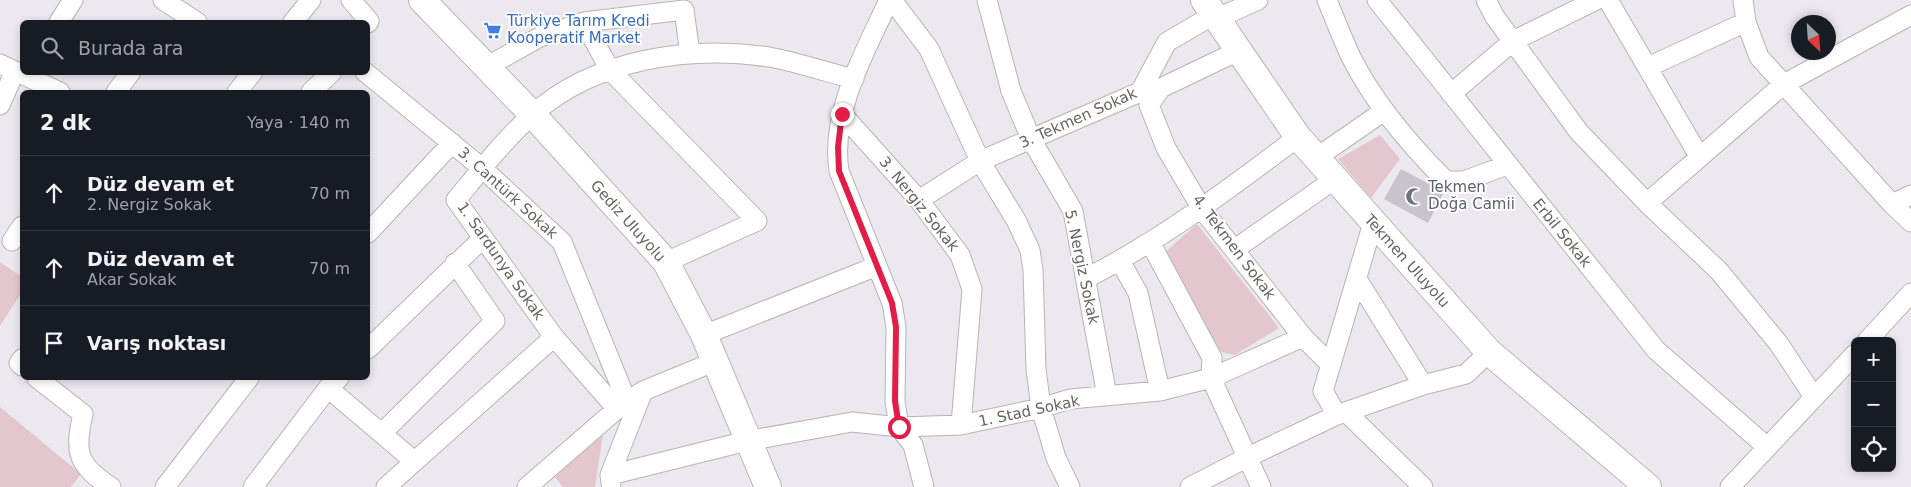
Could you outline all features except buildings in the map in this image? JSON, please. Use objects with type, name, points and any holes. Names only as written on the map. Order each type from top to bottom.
[{"type":"street","points":[[60,20],[73,0]]},
{"type":"street","points":[[295,20],[311,0]]},
{"type":"street","points":[[351,0],[366,20]]},
{"type":"street","name":"Gediz Uluyolu","points":[[422,0],[533,115],[666,262],[716,361],[747,441],[768,487]]},
{"type":"street","points":[[874,31],[875,0]]},
{"type":"street","points":[[924,487],[913,445],[899,427],[895,401],[896,327],[892,303],[839,171],[838,147],[842,114],[874,31],[890,0],[929,49],[980,161],[1016,220],[1030,250],[1033,270],[1036,369],[1041,408],[1056,458],[1070,487]]},
{"type":"street","name":"3. Tekmen Sokak","points":[[919,200],[980,161],[1140,92],[1166,42],[1212,11],[1258,0]]},
{"type":"street","points":[[1327,0],[1351,57],[1384,111],[1413,148],[1446,181],[1464,181],[1506,165]]},
{"type":"street","name":"Erbil Sokak","points":[[1377,0],[1407,35],[1450,94],[1506,165],[1656,350],[1767,447]]},
{"type":"street","points":[[1486,0],[1578,132],[1646,203],[1719,271],[1779,344],[1814,397]]},
{"type":"street","points":[[1450,94],[1513,41],[1596,0]]},
{"type":"street","points":[[1608,0],[1699,156]]},
{"type":"street","points":[[1743,0],[1746,22],[1759,57],[1892,204],[1911,222]]},
{"type":"street","name":"5. Nergiz Sokak","points":[[991,1],[1011,91],[1031,139],[1073,211],[1087,278],[1107,396]]},
{"type":"street","points":[[172,8],[193,20]]},
{"type":"street","points":[[486,67],[540,37],[584,22],[684,10],[690,54]]},
{"type":"street","name":"Tekmen Uluyolu","points":[[1212,11],[1298,137],[1489,352],[1639,484]]},
{"type":"street","points":[[1646,203],[1784,84],[1911,15]]},
{"type":"street","points":[[584,22],[610,70],[757,221],[666,262]]},
{"type":"street","points":[[1648,67],[1746,22]]},
{"type":"street","name":"4. Tekmen Sokak","points":[[1240,50],[1161,88],[1149,105],[1166,148],[1202,209],[1303,337],[1331,365]]},
{"type":"street","name":"1. Sardunya Sokak","points":[[622,406],[554,337],[456,200],[482,168],[533,115],[580,82],[610,70],[690,54],[725,52],[771,58],[854,79]]},
{"type":"street","points":[[0,103],[18,71]]},
{"type":"street","points":[[26,75],[56,90]]},
{"type":"street","points":[[118,90],[129,75]]},
{"type":"street","points":[[239,90],[251,75]]},
{"type":"street","points":[[313,90],[329,75]]},
{"type":"street","name":"3. Cantürk Sokak","points":[[369,75],[482,168],[562,242],[622,406]]},
{"type":"street","points":[[1316,158],[1384,111]]},
{"type":"street","name":"3. Nergiz Sokak","points":[[842,114],[919,200],[960,255],[972,289],[961,425]]},
{"type":"street","points":[[1087,278],[1151,244],[1202,209],[1298,137]]},
{"type":"street","points":[[370,231],[452,143]]},
{"type":"street","points":[[1235,249],[1335,180]]},
{"type":"street","points":[[1892,204],[1911,195]]},
{"type":"street","points":[[1373,223],[1323,390],[1342,413],[1422,487]]},
{"type":"street","points":[[12,241],[20,229]]},
{"type":"street","points":[[370,347],[483,238]]},
{"type":"street","points":[[1151,244],[1212,358],[1211,378],[1261,487]]},
{"type":"street","points":[[1120,261],[1138,293],[1160,391]]},
{"type":"street","points":[[382,433],[495,321],[455,263]]},
{"type":"street","points":[[704,335],[877,266]]},
{"type":"street","points":[[1357,279],[1423,385]]},
{"type":"street","points":[[1871,337],[1911,293]]},
{"type":"street","points":[[386,487],[554,337]]},
{"type":"street","name":"1. Stad Sokak","points":[[610,481],[747,441],[852,422],[899,427],[961,425],[1070,400],[1160,391],[1211,378],[1303,337]]},
{"type":"street","points":[[1190,487],[1248,457],[1342,413],[1423,385],[1466,374],[1489,352]]},
{"type":"street","points":[[1730,487],[1851,358]]},
{"type":"street","points":[[527,487],[622,406],[643,391],[716,361]]},
{"type":"street","points":[[44,380],[58,384],[83,414],[77,446],[82,460],[91,482],[111,487]]},
{"type":"street","points":[[165,487],[247,380]]},
{"type":"street","points":[[253,487],[333,383],[382,433],[414,461]]},
{"type":"street","points":[[610,481],[643,391]]},
{"type":"shaded area","points":[[1380,135],[1400,159],[1371,198],[1338,159]]},
{"type":"shaded area","points":[[1197,224],[1279,328],[1235,355],[1221,352],[1162,255]]},
{"type":"shaded area","points":[[0,262],[20,276],[20,295],[0,326]]},
{"type":"shaded area","points":[[0,407],[81,474],[71,487],[0,487]]},
{"type":"shaded area","points":[[603,434],[595,487],[563,487],[555,477]]},
{"type":"place","name":"Türkiye Tarım Kredi Kooperatif Market","points":[[493,30]]},
{"type":"place","name":"Tekmen Doğa Camii","points":[[1414,196]]},
{"type":"route","points":[[842,114],[837,160],[839,171],[892,303],[896,327],[895,401],[899,427]]}]
